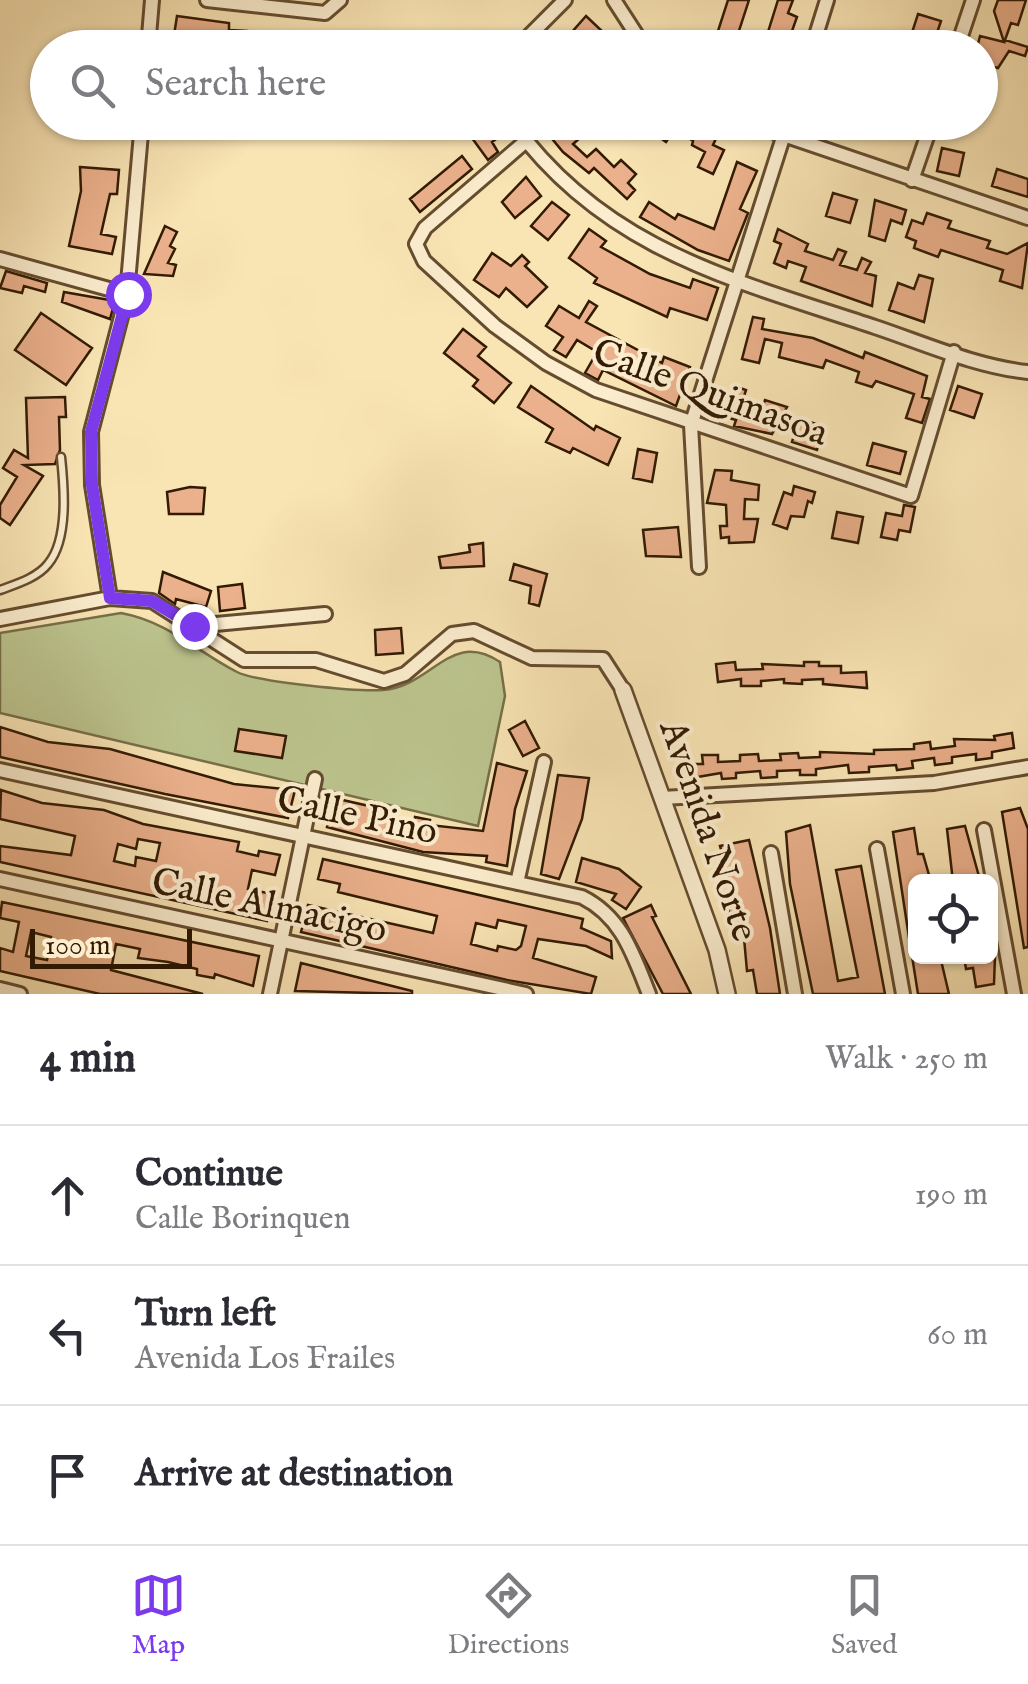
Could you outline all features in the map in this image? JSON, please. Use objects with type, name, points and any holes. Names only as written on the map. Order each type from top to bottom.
[{"type":"street","points":[[150,30],[152,0]]},
{"type":"street","points":[[206,0],[325,13],[340,0]]},
{"type":"street","points":[[535,30],[565,0]]},
{"type":"street","points":[[614,0],[633,30]]},
{"type":"street","points":[[818,30],[828,0]]},
{"type":"street","points":[[963,30],[973,0]]},
{"type":"street","points":[[110,598],[92,485],[91,432],[128,294],[141,140]]},
{"type":"street","points":[[700,568],[692,425],[782,140]]},
{"type":"street","points":[[789,140],[1028,218]]},
{"type":"street","points":[[912,180],[926,140]]},
{"type":"street","points":[[526,141],[561,181],[618,226],[670,256],[954,352],[1028,372]]},
{"type":"street","name":"Calle Quimasoa","points":[[526,141],[426,228],[416,244],[424,261],[495,326],[546,363],[596,390],[910,496],[954,352]]},
{"type":"street","points":[[0,258],[128,294]]},
{"type":"street","points":[[0,619],[110,598],[152,601],[244,660],[316,660],[384,681],[405,674],[452,634],[474,631],[532,658],[603,660],[623,690]]},
{"type":"street","points":[[194,626],[325,614]]},
{"type":"street","name":"Avenida Norte","points":[[623,690],[717,950],[727,994]]},
{"type":"street","points":[[517,882],[544,762]]},
{"type":"street","points":[[662,798],[934,782],[1028,767]]},
{"type":"street","name":"Calle Pino","points":[[0,770],[582,897],[604,908],[618,924],[647,993]]},
{"type":"street","points":[[270,994],[315,779]]},
{"type":"street","points":[[984,830],[1016,994],[1028,992]]},
{"type":"street","points":[[878,849],[903,994]]},
{"type":"street","points":[[770,853],[795,994]]},
{"type":"street","name":"Calle Almacigo","points":[[0,879],[526,994]]},
{"type":"street","points":[[0,990],[20,994]]},
{"type":"lane","points":[[0,590],[24,581],[48,564],[57,545],[64,488],[61,456]]},
{"type":"green space","points":[[121,613],[168,630],[237,672],[286,683],[383,690],[415,679],[454,655],[483,654],[500,662],[505,696],[478,826],[0,713],[0,633]]},
{"type":"building","points":[[728,0],[749,0],[739,30],[718,30]]},
{"type":"building","points":[[778,0],[793,0],[788,13],[797,17],[792,30],[769,30]]},
{"type":"building","points":[[998,0],[1026,0],[1018,25],[1011,23],[1005,40],[1028,47],[1025,56],[1009,51],[998,68],[998,40],[1004,42],[994,11]]},
{"type":"building","points":[[918,14],[941,21],[938,30],[913,30]]},
{"type":"building","points":[[177,16],[229,23],[229,30],[175,30]]},
{"type":"building","points":[[586,16],[601,30],[574,30]]},
{"type":"building","points":[[473,140],[495,140],[492,142],[498,152],[488,160]]},
{"type":"building","points":[[553,140],[578,140],[573,144],[587,157],[596,149],[614,167],[621,160],[636,174],[628,183],[635,190],[627,199],[594,168],[589,173]]},
{"type":"building","points":[[715,140],[713,145],[724,150],[713,174],[698,167],[705,152],[692,145],[693,141]]},
{"type":"building","points":[[942,148],[964,153],[959,176],[937,171]]},
{"type":"building","points":[[462,156],[472,169],[420,212],[410,199]]},
{"type":"building","points":[[737,162],[757,171],[740,209],[748,213],[729,261],[698,250],[640,217],[649,202],[675,219],[678,214],[714,229]]},
{"type":"building","points":[[80,167],[119,170],[117,194],[110,194],[101,234],[116,237],[112,254],[69,246],[81,191]]},
{"type":"building","points":[[997,169],[1028,179],[1028,197],[992,186]]},
{"type":"building","points":[[526,177],[541,196],[515,218],[502,202]]},
{"type":"building","points":[[833,193],[857,200],[850,223],[826,216]]},
{"type":"building","points":[[875,200],[906,210],[902,224],[891,220],[885,241],[869,236]]},
{"type":"building","points":[[552,202],[569,215],[548,240],[531,226]]},
{"type":"building","points":[[927,213],[951,221],[948,228],[990,241],[987,248],[1007,254],[1028,243],[1022,288],[1000,281],[1003,270],[941,250],[938,257],[914,248],[916,241],[906,237],[912,220],[923,224]]},
{"type":"building","points":[[165,226],[177,232],[168,263],[176,265],[173,276],[144,274]]},
{"type":"building","points":[[589,229],[606,241],[601,247],[650,274],[690,288],[693,279],[718,288],[707,320],[670,308],[667,317],[594,283],[597,278],[569,258]]},
{"type":"building","points":[[778,229],[808,244],[805,251],[833,260],[838,249],[846,252],[840,265],[857,270],[862,258],[871,262],[865,273],[876,276],[872,306],[801,281],[806,267],[788,261],[786,268],[774,263],[781,244],[774,241]]},
{"type":"building","points":[[492,253],[511,266],[522,255],[529,262],[525,266],[547,287],[527,307],[506,288],[499,297],[474,280]]},
{"type":"building","points":[[6,271],[47,283],[45,292],[24,286],[22,293],[0,288]]},
{"type":"building","points":[[919,275],[933,279],[924,322],[889,310],[898,283],[914,289]]},
{"type":"building","points":[[64,292],[115,301],[110,319],[62,302]]},
{"type":"building","points":[[589,301],[597,306],[586,322],[662,363],[664,357],[690,367],[676,406],[603,370],[598,380],[585,373],[597,352],[577,340],[566,357],[554,350],[563,337],[546,326],[559,306],[579,318]]},
{"type":"building","points":[[41,313],[92,348],[66,385],[15,350]]},
{"type":"building","points":[[753,317],[764,319],[762,329],[813,338],[863,358],[865,352],[927,376],[922,397],[930,399],[922,423],[906,418],[914,394],[876,381],[872,387],[856,382],[859,372],[826,360],[823,368],[779,357],[782,343],[765,339],[759,363],[742,359]]},
{"type":"building","points":[[463,329],[486,347],[478,356],[511,383],[494,403],[473,386],[478,380],[444,353]]},
{"type":"building","points":[[531,386],[594,430],[596,426],[620,438],[608,465],[573,448],[570,453],[546,442],[553,429],[518,407]]},
{"type":"building","points":[[958,386],[982,394],[974,418],[950,410]]},
{"type":"building","points":[[737,387],[746,390],[740,409],[760,416],[765,400],[787,407],[772,434],[734,426],[736,420],[719,415],[721,395],[734,395]]},
{"type":"building","points":[[65,397],[66,417],[59,417],[60,450],[55,464],[24,465],[43,476],[10,525],[0,518],[0,505],[17,477],[3,468],[14,450],[28,458],[26,398]]},
{"type":"building","points":[[799,419],[824,426],[817,450],[792,442]]},
{"type":"building","points":[[873,443],[906,452],[900,474],[867,465]]},
{"type":"building","points":[[638,449],[657,453],[652,482],[633,478]]},
{"type":"building","points":[[715,470],[732,471],[731,480],[759,485],[758,500],[745,499],[744,519],[758,519],[754,542],[729,543],[729,537],[721,538],[720,526],[727,526],[726,505],[707,503]]},
{"type":"building","points":[[794,486],[815,492],[804,517],[791,516],[787,529],[773,524],[784,492],[792,495]]},
{"type":"building","points":[[205,488],[203,514],[169,514],[167,492]]},
{"type":"building","points":[[904,505],[915,507],[910,532],[899,530],[897,540],[881,537],[886,513],[902,516]]},
{"type":"building","points":[[837,512],[863,517],[858,543],[832,538]]},
{"type":"building","points":[[678,527],[681,557],[646,556],[643,530]]},
{"type":"building","points":[[483,543],[484,566],[441,568],[439,557],[470,552],[469,545]]},
{"type":"building","points":[[514,564],[547,574],[539,606],[529,603],[531,586],[510,580]]},
{"type":"building","points":[[163,572],[211,591],[206,607],[176,599],[175,604],[159,593]]},
{"type":"building","points":[[242,584],[245,608],[220,611],[218,587]]},
{"type":"building","points":[[401,628],[403,653],[376,655],[375,630]]},
{"type":"building","points":[[735,662],[736,670],[763,669],[762,664],[804,666],[804,662],[841,666],[841,673],[866,672],[867,688],[823,684],[823,679],[802,680],[802,684],[784,683],[784,679],[761,681],[761,686],[741,686],[741,679],[718,682],[716,664]]},
{"type":"building","points":[[525,721],[539,748],[523,756],[509,730]]},
{"type":"building","points":[[0,727],[48,742],[110,749],[234,784],[295,790],[288,818],[0,757]]},
{"type":"building","points":[[239,729],[286,736],[282,758],[235,751]]},
{"type":"building","points":[[1012,733],[1014,748],[992,752],[992,758],[976,760],[976,754],[952,757],[952,763],[935,765],[934,758],[912,761],[913,768],[869,767],[869,772],[849,773],[848,765],[816,769],[816,775],[800,775],[800,770],[777,771],[777,777],[761,778],[760,771],[736,773],[736,778],[722,779],[721,773],[680,780],[680,764],[703,764],[702,755],[718,755],[718,762],[740,761],[740,755],[758,754],[759,761],[781,760],[780,754],[798,753],[799,758],[820,757],[820,752],[874,754],[874,750],[914,749],[914,744],[930,742],[931,749],[955,746],[954,739],[995,740],[994,736]]},
{"type":"building","points":[[497,763],[527,771],[515,809],[507,866],[486,862],[487,856],[423,852],[327,827],[334,798],[391,811],[390,817],[414,822],[415,817],[430,820],[429,825],[483,831]]},
{"type":"building","points":[[558,775],[589,778],[582,819],[559,879],[541,874]]},
{"type":"building","points":[[1,790],[42,803],[104,810],[143,824],[239,842],[237,851],[258,856],[259,851],[280,855],[275,875],[252,870],[248,889],[272,894],[267,921],[0,862],[0,846],[71,855],[75,836],[0,819]],"holes":[[[138,839],[160,843],[156,861],[136,857],[135,866],[114,861],[118,844],[136,849]]]},
{"type":"building","points":[[1020,808],[1028,829],[1028,947],[1024,948],[1002,812]]},
{"type":"building","points":[[810,825],[838,981],[858,977],[836,870],[861,866],[885,994],[813,994],[790,884],[786,832]]},
{"type":"building","points":[[965,826],[978,874],[952,874],[947,829]]},
{"type":"building","points":[[914,828],[918,854],[923,854],[929,874],[908,874],[908,931],[893,832]]},
{"type":"building","points":[[749,840],[770,928],[780,994],[757,994],[753,970],[747,971],[743,927],[732,929],[726,894],[733,893],[720,846]]},
{"type":"building","points":[[582,858],[619,869],[641,887],[626,909],[612,900],[616,894],[576,882]]},
{"type":"building","points":[[323,859],[583,919],[581,928],[611,941],[612,958],[586,946],[538,939],[533,958],[596,977],[591,994],[507,980],[301,932],[308,905],[433,933],[437,916],[338,892],[340,884],[318,879]],"holes":[[[498,920],[526,926],[521,946],[516,950],[498,946],[497,951],[471,944],[476,923],[496,928]]]},
{"type":"building","points":[[2,902],[259,956],[253,986],[215,974],[214,978],[197,975],[197,969],[138,958],[140,949],[116,944],[111,970],[203,994],[100,994],[0,971],[0,948],[13,952],[19,922],[0,918]],"holes":[[[31,932],[51,937],[47,960],[26,956]]]},
{"type":"building","points":[[651,905],[656,916],[652,917],[691,994],[663,994],[623,918]]},
{"type":"building","points":[[301,963],[412,991],[412,994],[295,991]]},
{"type":"building","points":[[913,964],[942,964],[949,994],[918,994]]},
{"type":"building","points":[[965,964],[995,964],[994,984],[976,987],[973,968],[966,969]]},
{"type":"route","points":[[128,294],[91,432],[92,485],[110,598],[152,601],[194,626]]}]
